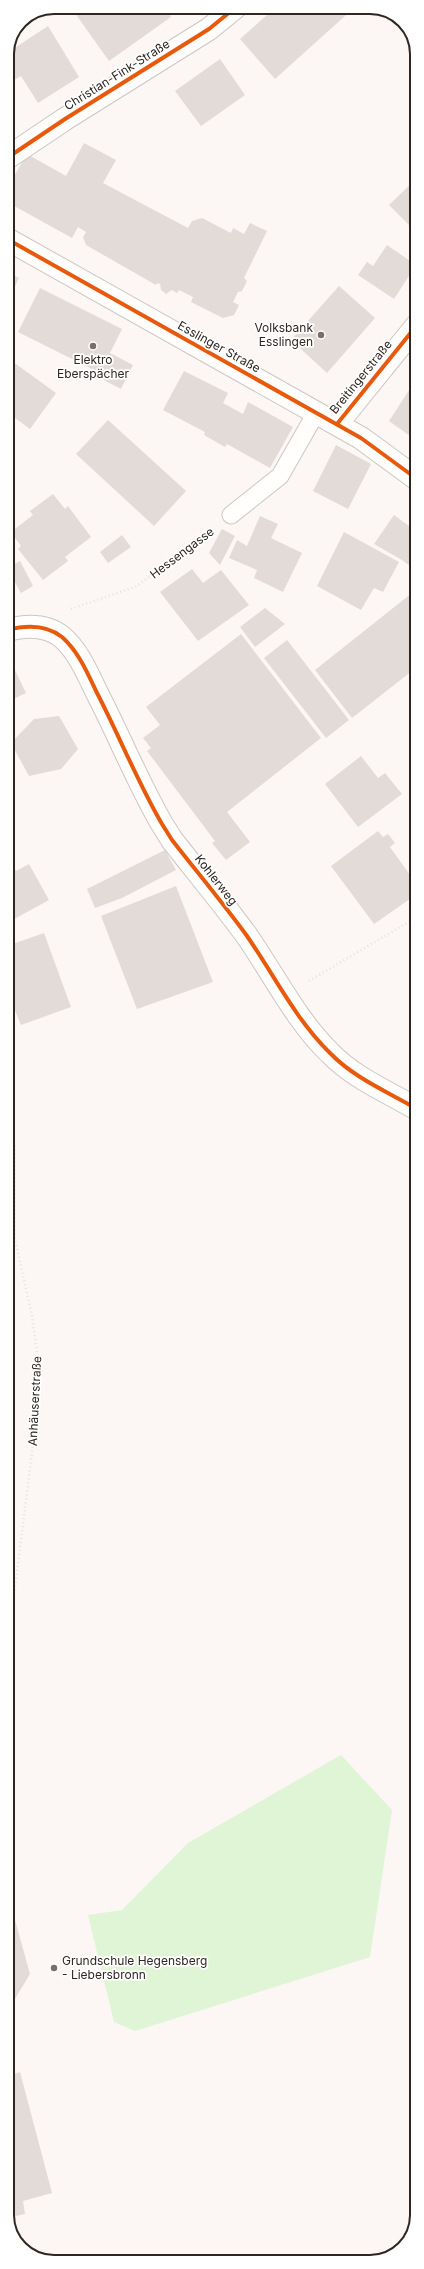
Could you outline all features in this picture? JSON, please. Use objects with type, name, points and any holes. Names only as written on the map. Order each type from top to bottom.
[{"type":"street","name":"Christian-Fink-Straße","points":[[14,153],[65,119],[202,34],[227,14]]},
{"type":"street","name":"Esslinger Straße","points":[[14,243],[337,424],[374,446],[410,474]]},
{"type":"street","name":"Breitingerstraße","points":[[337,424],[410,334]]},
{"type":"street","points":[[14,628],[25,626],[43,628]]},
{"type":"street","name":"Kohlerweg","points":[[43,628],[61,637],[70,645],[81,661],[162,824],[172,840],[247,937],[305,1023],[334,1057],[358,1075],[410,1105]]},
{"type":"lane","points":[[231,515],[280,476],[316,413]]},
{"type":"path","points":[[285,994],[410,921]]},
{"type":"green space","points":[[341,1755],[392,1810],[370,1957],[135,2031],[114,2022],[88,1915],[122,1910],[188,1843]]},
{"type":"building","points":[[76,14],[169,14],[171,17],[109,61]]},
{"type":"building","points":[[268,14],[347,14],[275,79],[240,39]]},
{"type":"building","points":[[48,26],[79,77],[38,103],[21,76],[14,80],[15,48]]},
{"type":"building","points":[[220,59],[245,95],[201,126],[175,91]]},
{"type":"building","points":[[84,143],[116,160],[103,183],[188,228],[192,221],[202,218],[231,233],[233,228],[244,234],[250,223],[267,231],[244,278],[247,281],[242,291],[238,292],[233,302],[239,305],[234,315],[223,318],[191,302],[193,297],[179,290],[177,293],[172,290],[166,294],[161,290],[160,284],[157,283],[156,285],[86,245],[83,237],[86,232],[78,227],[72,238],[14,206],[14,176],[27,154],[66,176]]},
{"type":"building","points":[[410,185],[410,226],[389,205]]},
{"type":"building","points":[[387,245],[410,261],[410,274],[394,299],[358,275],[367,262],[373,266]]},
{"type":"building","points":[[14,276],[19,278],[14,288]]},
{"type":"building","points":[[339,286],[375,318],[327,373],[291,340]]},
{"type":"building","points":[[40,288],[122,329],[110,353],[133,365],[121,389],[96,376],[98,372],[18,332]]},
{"type":"building","points":[[14,363],[56,393],[30,429],[14,417]]},
{"type":"building","points":[[184,371],[228,393],[223,403],[243,414],[248,402],[293,427],[270,468],[227,444],[225,447],[204,435],[205,432],[163,410]]},
{"type":"building","points":[[410,389],[410,436],[389,421]]},
{"type":"building","points":[[108,420],[186,491],[154,526],[76,454]]},
{"type":"building","points":[[336,445],[371,464],[348,509],[313,491]]},
{"type":"building","points":[[53,494],[65,509],[68,506],[91,537],[65,557],[68,561],[43,580],[18,549],[21,546],[14,536],[14,530],[33,515],[30,511]]},
{"type":"building","points":[[394,515],[410,527],[410,566],[402,560],[374,544]]},
{"type":"building","points":[[260,516],[278,524],[271,538],[302,553],[283,592],[254,578],[257,570],[229,558],[237,540],[247,546]]},
{"type":"building","points":[[222,529],[235,536],[220,565],[209,553]]},
{"type":"building","points":[[344,532],[399,562],[383,592],[374,588],[361,610],[317,586]]},
{"type":"building","points":[[122,535],[131,547],[108,563],[100,552]]},
{"type":"building","points":[[20,561],[33,586],[21,593],[14,580],[14,564]]},
{"type":"building","points":[[192,569],[203,583],[221,570],[249,605],[198,641],[160,592]]},
{"type":"building","points":[[410,595],[410,672],[352,718],[315,670]]},
{"type":"building","points":[[265,608],[285,624],[255,647],[240,627]]},
{"type":"building","points":[[241,634],[321,738],[227,812],[250,842],[226,860],[212,843],[215,841],[147,751],[151,748],[143,738],[160,725],[146,707]]},
{"type":"building","points":[[287,640],[349,720],[326,738],[264,658]]},
{"type":"building","points":[[14,668],[26,693],[14,699]]},
{"type":"building","points":[[59,716],[78,749],[61,769],[29,776],[14,748],[14,740],[34,719]]},
{"type":"building","points":[[361,756],[378,778],[385,773],[402,794],[358,827],[325,784]]},
{"type":"building","points":[[378,831],[383,837],[388,834],[395,843],[390,847],[410,875],[410,899],[374,924],[331,866]]},
{"type":"building","points":[[165,850],[176,870],[122,898],[95,908],[87,889]]},
{"type":"building","points":[[29,864],[49,900],[14,919],[14,868],[16,871]]},
{"type":"building","points":[[176,886],[213,982],[137,1009],[101,916]]},
{"type":"building","points":[[44,933],[71,1007],[21,1025],[14,1008],[14,944]]},
{"type":"building","points":[[14,1916],[30,1974],[14,2000]]},
{"type":"building","points":[[20,2072],[52,2193],[23,2201],[25,2214],[14,2216],[14,2215],[14,2074]]},
{"type":"cycle path","points":[[14,153],[65,119],[209,29],[227,14]]},
{"type":"cycle path","points":[[14,243],[361,438],[410,474]]},
{"type":"cycle path","points":[[337,424],[410,334]]},
{"type":"cycle path","points":[[14,628],[36,627],[49,630],[62,637],[73,649],[86,669],[144,791],[162,824],[172,840],[247,936],[306,1026],[339,1062],[360,1077],[410,1105]]},
{"type":"place","name":"Volksbank Esslingen","points":[[321,335]]},
{"type":"place","name":"Elektro Eberspächer","points":[[93,346]]},
{"type":"place","name":"Grundschule Hegensberg - Liebersbronn","points":[[54,1968]]}]
